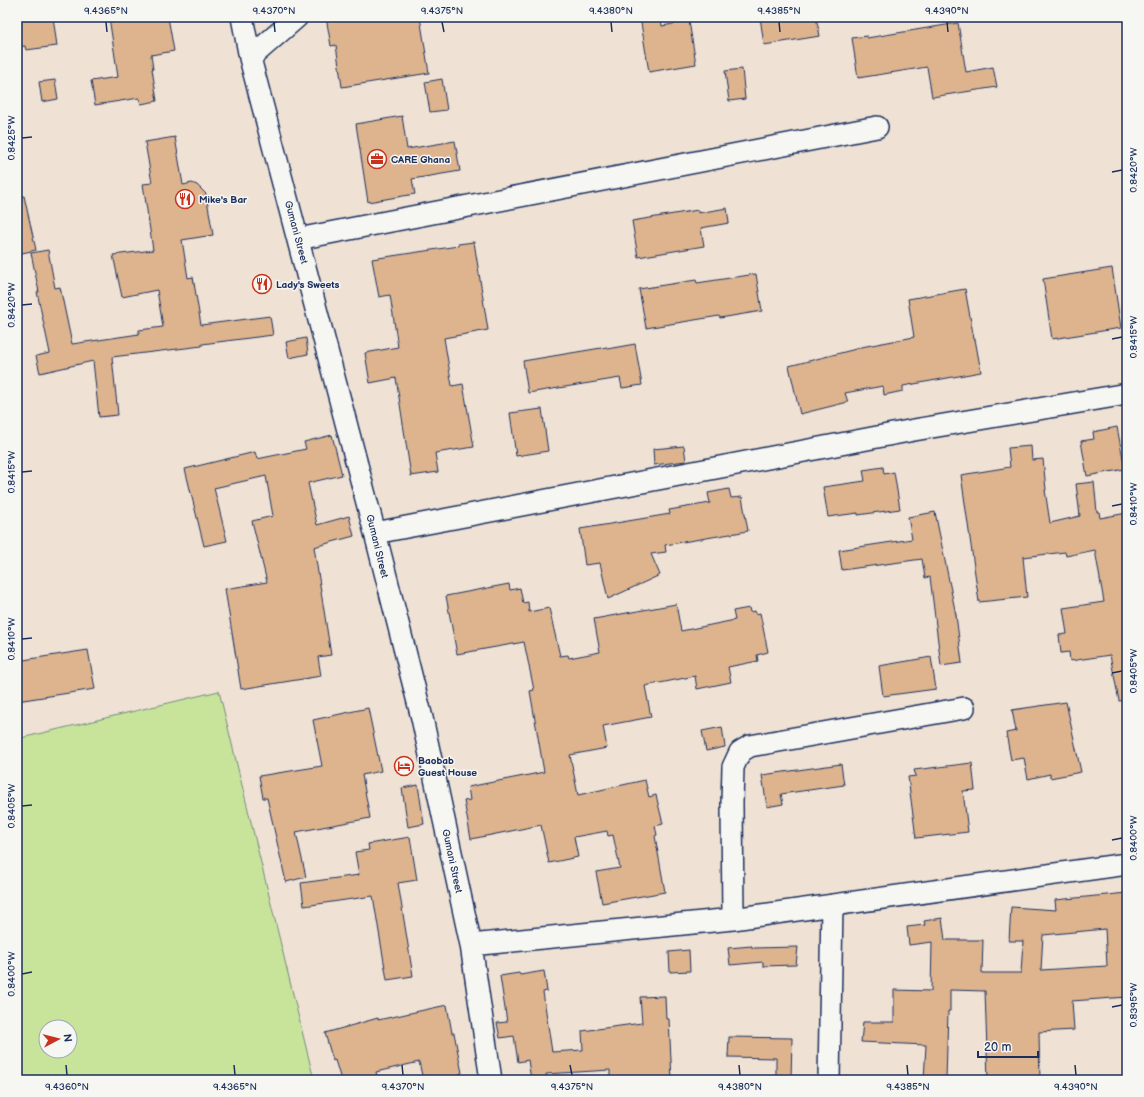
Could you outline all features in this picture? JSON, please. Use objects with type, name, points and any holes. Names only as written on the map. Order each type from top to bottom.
[{"type":"street","name":"Gumani Street","points":[[242,17],[250,58],[422,718],[471,946],[491,1080]]},
{"type":"street","points":[[250,58],[297,17]]},
{"type":"street","points":[[298,239],[877,127]]},
{"type":"street","points":[[375,533],[914,430],[1127,394]]},
{"type":"street","points":[[733,919],[733,767],[740,752],[750,746],[964,708]]},
{"type":"street","points":[[471,946],[733,919],[1127,864]]},
{"type":"street","points":[[829,1080],[832,905]]},
{"type":"green space","points":[[219,691],[314,1080],[17,1080],[17,739]]},
{"type":"building","points":[[17,17],[53,17],[57,46],[26,50],[25,46],[17,47]]},
{"type":"building","points":[[109,17],[168,17],[174,51],[151,55],[157,101],[141,104],[139,98],[95,105],[91,81],[118,77]]},
{"type":"building","points":[[326,17],[420,17],[429,73],[342,87],[336,45],[331,46]]},
{"type":"building","points":[[640,17],[661,17],[662,26],[689,21],[696,64],[649,72]]},
{"type":"building","points":[[760,17],[816,17],[820,36],[764,45]]},
{"type":"building","points":[[958,23],[966,72],[993,67],[997,87],[932,97],[927,67],[858,78],[852,38],[867,36],[867,38]]},
{"type":"building","points":[[742,69],[745,99],[729,101],[725,71]]},
{"type":"building","points":[[442,79],[447,110],[430,112],[425,82]]},
{"type":"building","points":[[55,80],[58,99],[42,102],[39,82]]},
{"type":"building","points":[[402,116],[407,149],[455,141],[460,171],[412,179],[415,194],[368,202],[356,124]]},
{"type":"building","points":[[175,137],[183,185],[192,183],[197,185],[206,194],[213,235],[182,240],[188,278],[193,277],[201,325],[270,316],[273,335],[202,344],[202,346],[112,357],[118,415],[99,417],[93,361],[40,373],[36,356],[50,353],[37,292],[39,292],[31,253],[48,250],[55,288],[60,287],[72,344],[139,334],[139,330],[163,327],[157,290],[122,297],[113,255],[153,250],[143,184],[152,183],[145,142]]},
{"type":"building","points":[[24,196],[36,250],[17,254],[17,197]]},
{"type":"building","points":[[727,208],[729,223],[701,228],[704,246],[638,257],[632,221],[698,210],[698,213]]},
{"type":"building","points":[[474,242],[488,330],[444,338],[452,386],[463,384],[474,447],[435,453],[438,472],[411,476],[396,378],[370,383],[365,353],[398,347],[390,295],[379,297],[372,259],[458,246],[458,244]]},
{"type":"building","points":[[1112,268],[1121,328],[1052,339],[1043,279]]},
{"type":"building","points":[[756,274],[762,311],[720,318],[719,316],[646,328],[639,289],[696,280],[697,283]]},
{"type":"building","points":[[965,289],[981,372],[903,386],[903,391],[884,395],[883,386],[845,393],[848,402],[800,414],[789,366],[856,348],[914,337],[908,299]]},
{"type":"building","points":[[306,338],[308,354],[289,358],[286,342]]},
{"type":"building","points":[[635,344],[642,385],[622,388],[620,378],[528,393],[523,361],[607,347],[607,349]]},
{"type":"building","points":[[542,409],[548,451],[516,456],[510,413]]},
{"type":"building","points":[[1117,427],[1125,469],[1087,476],[1081,441],[1094,439],[1093,432]]},
{"type":"building","points":[[332,435],[342,475],[308,483],[317,525],[349,516],[354,536],[314,547],[331,655],[318,657],[321,676],[241,689],[225,589],[267,582],[252,521],[273,516],[266,476],[214,488],[227,541],[204,546],[185,469],[255,452],[257,459],[306,449],[304,442]]},
{"type":"building","points":[[684,446],[686,461],[654,465],[653,449]]},
{"type":"building","points":[[1031,446],[1032,460],[1043,459],[1045,490],[1050,523],[1080,516],[1076,484],[1094,482],[1097,512],[1099,512],[1100,518],[1127,513],[1127,700],[1119,701],[1110,655],[1070,661],[1069,652],[1061,653],[1059,635],[1067,634],[1063,608],[1104,602],[1095,550],[1066,556],[1065,552],[1023,557],[1027,597],[979,602],[961,475],[1010,467],[1008,448]]},
{"type":"building","points":[[883,467],[884,474],[894,472],[900,509],[858,515],[858,513],[828,517],[823,487],[865,481],[863,470]]},
{"type":"building","points":[[729,489],[731,498],[742,497],[748,531],[665,545],[666,552],[651,554],[660,575],[608,599],[600,563],[585,565],[580,529],[670,514],[669,510],[710,503],[708,493]]},
{"type":"building","points":[[935,512],[956,615],[962,663],[941,666],[930,577],[925,578],[922,559],[842,570],[839,550],[912,539],[908,517]]},
{"type":"building","points":[[509,584],[510,590],[520,588],[523,603],[528,602],[529,612],[549,608],[560,656],[568,655],[569,658],[600,652],[594,619],[676,604],[681,631],[735,620],[733,611],[749,608],[750,612],[755,611],[756,614],[760,613],[768,652],[757,655],[758,661],[728,667],[731,682],[697,689],[695,676],[645,686],[651,717],[603,726],[607,748],[570,755],[578,795],[645,780],[649,797],[656,795],[663,824],[655,826],[657,835],[655,836],[665,892],[602,903],[596,872],[620,868],[613,835],[608,836],[607,831],[574,837],[578,857],[549,863],[541,825],[471,839],[464,801],[470,800],[468,787],[544,772],[530,691],[534,690],[524,642],[457,654],[446,596]]},
{"type":"building","points":[[88,650],[95,689],[17,701],[17,661]]},
{"type":"building","points":[[931,657],[936,689],[883,696],[879,666]]},
{"type":"building","points":[[1066,702],[1081,772],[1050,778],[1050,774],[1028,779],[1024,758],[1011,760],[1006,733],[1016,731],[1012,710]]},
{"type":"building","points":[[368,708],[381,771],[362,775],[370,818],[296,832],[306,877],[286,882],[267,798],[263,798],[259,776],[322,766],[313,720]]},
{"type":"building","points":[[722,727],[725,747],[706,751],[702,731]]},
{"type":"building","points":[[972,763],[975,790],[963,791],[968,832],[916,838],[908,777],[916,776],[914,770]]},
{"type":"building","points":[[841,764],[844,785],[781,794],[783,804],[767,807],[762,775]]},
{"type":"building","points":[[418,785],[424,824],[408,827],[402,788]]},
{"type":"building","points":[[410,837],[417,880],[398,883],[413,976],[387,980],[373,896],[304,906],[301,883],[359,875],[355,852],[369,850],[368,844]]},
{"type":"building","points":[[1127,893],[1127,997],[1072,1001],[1074,1030],[1039,1032],[1040,1080],[988,1080],[985,991],[950,990],[946,1080],[924,1080],[926,1045],[861,1042],[863,1022],[894,1022],[894,990],[931,991],[932,942],[909,945],[907,927],[925,925],[924,921],[942,918],[945,940],[983,940],[982,973],[1021,973],[1023,941],[1009,941],[1011,907],[1056,910],[1055,900]],"holes":[[[1105,929],[1107,966],[1041,970],[1043,935]]]},
{"type":"building","points":[[752,946],[752,948],[798,947],[796,965],[763,966],[763,962],[730,965],[728,948]]},
{"type":"building","points":[[689,950],[690,971],[670,972],[669,952]]},
{"type":"building","points":[[544,971],[547,991],[543,992],[552,1052],[583,1050],[582,1031],[642,1023],[640,997],[665,996],[666,1019],[669,1019],[672,1080],[610,1080],[610,1070],[546,1074],[547,1080],[531,1080],[528,1060],[518,1062],[514,1036],[500,1038],[497,1023],[507,1022],[500,976],[519,973],[520,975]]},
{"type":"building","points":[[447,1005],[462,1073],[459,1074],[460,1080],[423,1080],[419,1062],[376,1072],[378,1080],[341,1080],[335,1060],[333,1061],[325,1033],[378,1018],[378,1020]]},
{"type":"building","points":[[729,1037],[792,1038],[791,1080],[776,1080],[776,1058],[728,1057]]},
{"type":"place","name":"CARE Ghana","points":[[377,159]]},
{"type":"place","name":"Mike's Bar","points":[[185,199]]},
{"type":"place","name":"Lady's Sweets","points":[[262,284]]},
{"type":"place","name":"Baobab Guest House","points":[[404,766]]}]
